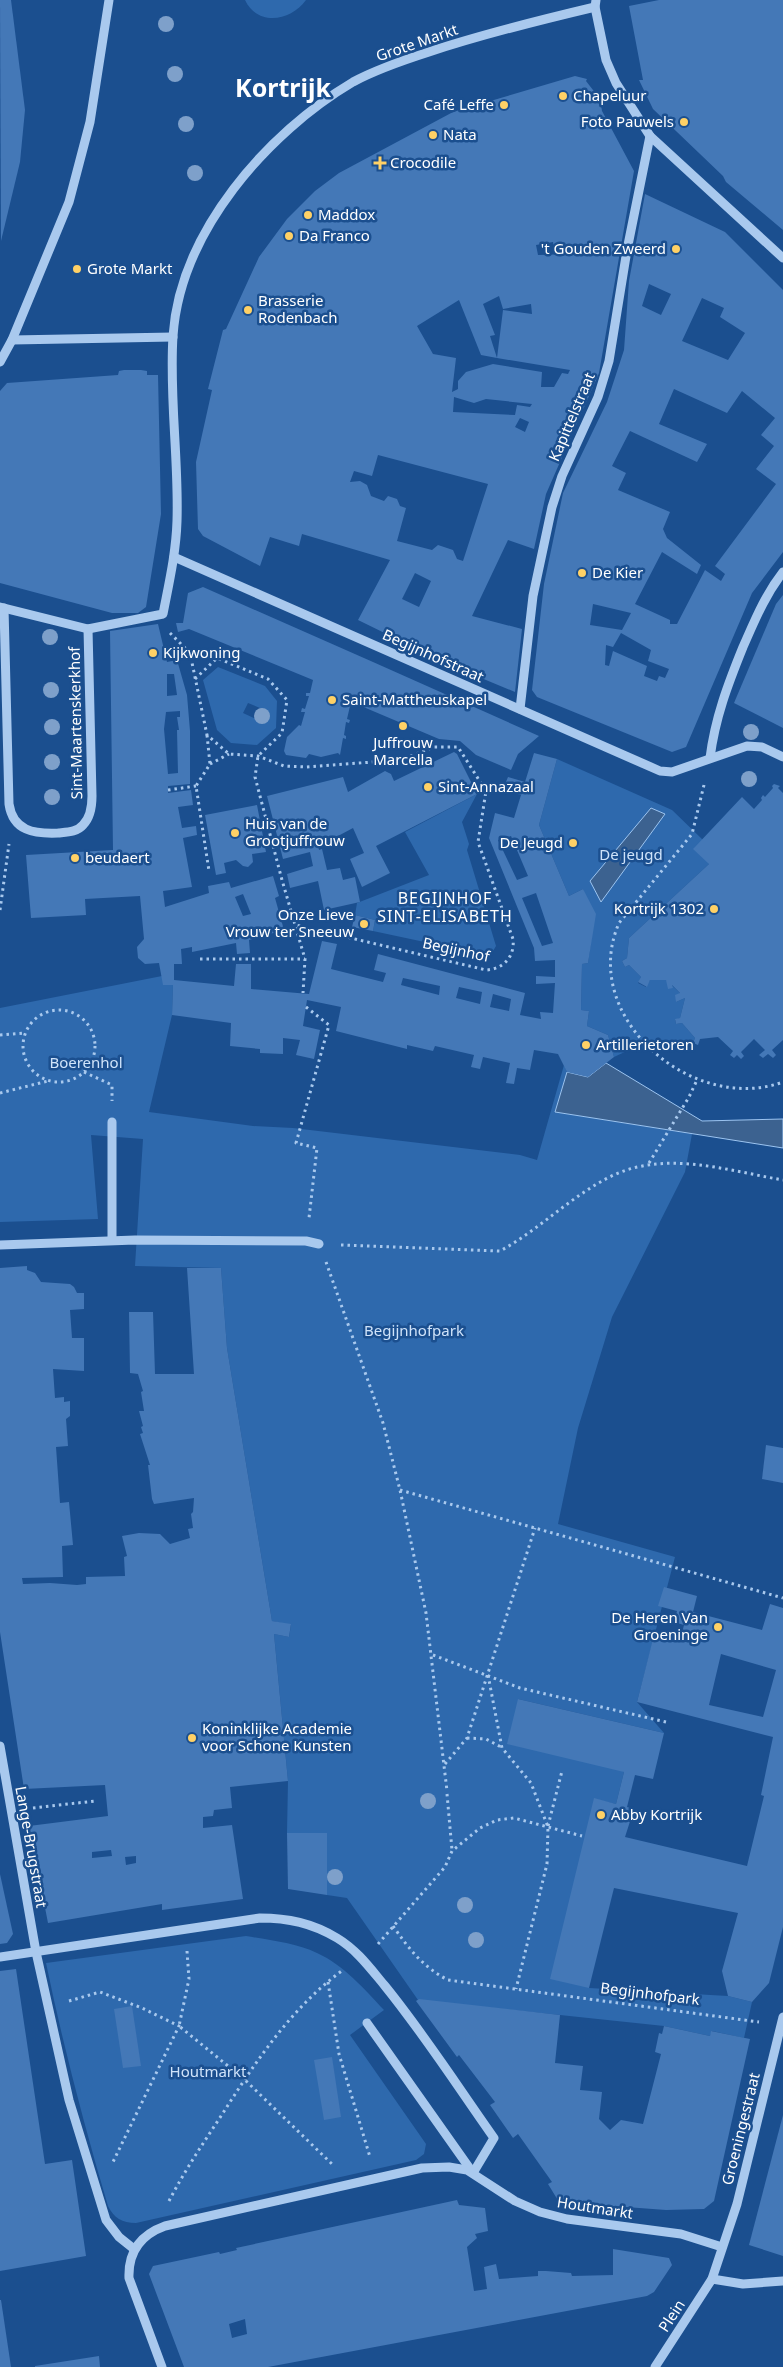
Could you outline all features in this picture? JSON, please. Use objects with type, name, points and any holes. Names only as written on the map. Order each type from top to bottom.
[{"type":"street","points":[[0,362],[12,340],[69,202],[90,122],[109,0]]},
{"type":"street","points":[[596,4],[606,60],[616,83],[650,136],[783,258]]},
{"type":"street","name":"Grote Markt","points":[[174,557],[177,521],[173,337],[178,296],[190,263],[211,222],[237,183],[297,123],[354,82],[398,62],[456,43],[596,4]]},
{"type":"street","name":"Kapittelstraat","points":[[520,709],[534,596],[552,507],[562,476],[598,397],[609,361],[627,250],[650,136]]},
{"type":"street","points":[[12,340],[173,337]]},
{"type":"street","name":"Begijnhofstraat","points":[[174,557],[660,771],[672,772],[738,747],[755,746],[783,757]]},
{"type":"street","name":"Sint-Maartenskerkhof","points":[[88,629],[92,796],[90,812],[83,826],[74,831],[42,834],[30,831],[15,822],[9,804],[2,608],[88,629],[162,614],[174,557]]},
{"type":"street","points":[[710,758],[713,732],[722,699],[759,608],[783,572]]},
{"type":"street","points":[[112,1122],[112,1240]]},
{"type":"street","points":[[0,1245],[112,1240],[306,1241],[319,1244]]},
{"type":"street","name":"Lange-Brugstraat","points":[[0,1746],[36,1952]]},
{"type":"street","points":[[0,1957],[260,1918],[292,1919],[337,1938],[361,1957],[404,2009],[494,2138],[473,2173],[367,2023]]},
{"type":"street","points":[[36,1952],[46,2003],[70,2100],[97,2196],[106,2220],[119,2237],[134,2249],[128,2268],[131,2287],[162,2367]]},
{"type":"street","name":"Groeningestraat","points":[[722,2247],[737,2204],[782,2021]]},
{"type":"street","name":"Houtmarkt","points":[[134,2249],[146,2235],[165,2226],[436,2166],[462,2168],[473,2173],[515,2201],[540,2212],[568,2220],[681,2234],[722,2247]]},
{"type":"street","name":"Plein","points":[[655,2367],[712,2279],[722,2247]]},
{"type":"street","points":[[712,2279],[743,2284],[783,2281]]},
{"type":"path","points":[[169,629],[171,636],[190,653],[217,658],[268,679],[287,700],[282,733],[258,756],[255,777],[305,958],[303,994]]},
{"type":"path","points":[[190,653],[210,764]]},
{"type":"path","points":[[195,679],[217,658]]},
{"type":"path","points":[[206,735],[228,754],[210,764],[196,786],[209,871]]},
{"type":"path","name":"Begijnhof","points":[[228,754],[258,756],[284,766],[306,767],[373,762],[410,756],[434,747],[458,747],[486,791],[478,842],[514,945],[503,966],[486,970],[296,925]]},
{"type":"path","points":[[710,758],[692,834],[619,923],[611,940],[611,958],[616,994],[630,1024],[655,1054],[682,1073],[697,1080],[748,1090],[767,1088],[783,1082]]},
{"type":"path","points":[[168,790],[196,786]]},
{"type":"path","points":[[0,910],[7,855]]},
{"type":"path","points":[[200,959],[305,958]]},
{"type":"path","points":[[306,1007],[329,1025],[296,1142],[317,1148],[306,1241]]},
{"type":"path","points":[[0,1093],[48,1080],[67,1081],[84,1072],[91,1063],[95,1040],[91,1029],[79,1016],[63,1010],[51,1011],[36,1019],[26,1033],[23,1044],[24,1056],[30,1067],[48,1080]]},
{"type":"path","points":[[0,1035],[26,1033]]},
{"type":"path","points":[[84,1072],[112,1085],[112,1106]]},
{"type":"path","points":[[648,1164],[689,1098],[697,1080]]},
{"type":"path","points":[[452,1851],[433,1655],[400,1490],[383,1423],[319,1244],[500,1252],[518,1242],[549,1216],[604,1179],[648,1164],[686,1163],[783,1180]]},
{"type":"path","points":[[400,1490],[783,1598]]},
{"type":"path","points":[[444,1764],[467,1738],[535,1528]]},
{"type":"path","points":[[433,1655],[520,1688],[666,1722]]},
{"type":"path","points":[[488,1676],[502,1748]]},
{"type":"path","points":[[467,1738],[486,1740],[502,1748],[531,1783],[548,1827]]},
{"type":"path","points":[[516,1989],[547,1864],[548,1827],[562,1771]]},
{"type":"path","points":[[10,1811],[95,1801]]},
{"type":"path","name":"Begijnhofpark","points":[[582,1836],[514,1818],[497,1820],[480,1828],[452,1851],[445,1867],[393,1926],[415,1957],[431,1971],[448,1980],[782,2021]]},
{"type":"path","points":[[97,2196],[179,2026],[189,1979],[184,1928]]},
{"type":"path","points":[[166,2207],[182,2175],[244,2079],[286,2022],[328,1981],[361,1957]]},
{"type":"path","points":[[328,1981],[339,2054],[362,2137],[378,2178]]},
{"type":"path","points":[[46,2003],[68,2001],[100,1992],[142,2008],[179,2026],[244,2079],[312,2147],[355,2183]]},
{"type":"green space","points":[[245,0],[306,0],[292,13],[275,18],[258,14],[251,9]]},
{"type":"green space","points":[[218,667],[265,686],[277,701],[276,728],[257,745],[231,743],[217,730],[203,680]],"holes":[[[248,703],[260,708],[256,719],[243,713]]]},
{"type":"green space","name":"De jeugd","points":[[557,759],[672,810],[703,840],[709,864],[629,938],[627,958],[622,961],[625,967],[629,965],[641,977],[638,983],[646,987],[650,980],[666,980],[680,993],[676,1002],[685,998],[680,1018],[675,1020],[676,1024],[682,1023],[695,1038],[693,1043],[629,1050],[614,1057],[608,1035],[587,1026],[589,1011],[581,1010],[582,964],[588,963],[592,934],[583,889],[569,896],[539,825]]},
{"type":"green space","points":[[477,794],[462,822],[469,844],[467,850],[496,946],[490,956],[373,931],[375,920],[355,915],[357,903],[429,875],[405,832]]},
{"type":"green space","name":"Begijnhofpark","points":[[162,976],[173,985],[172,1015],[149,1112],[253,1126],[293,1128],[520,1155],[537,1160],[564,1065],[567,1072],[555,1112],[692,1134],[685,1172],[612,1317],[578,1428],[558,1524],[675,1557],[637,1702],[664,1733],[518,1699],[624,1772],[616,1804],[594,1799],[589,1988],[728,1996],[752,2002],[744,2038],[712,2031],[710,2036],[664,2026],[418,2000],[347,1898],[327,1895],[327,1833],[287,1833],[288,1781],[274,1634],[289,1637],[291,1625],[272,1621],[227,1348],[221,1268],[135,1266],[143,1139],[91,1135],[98,1219],[0,1222],[0,1008]]},
{"type":"green space","name":"Houtmarkt","points":[[246,1936],[282,1942],[327,1958],[353,1978],[384,2010],[350,2035],[426,2144],[424,2154],[416,2160],[136,2223],[123,2221],[113,2214],[108,2206],[74,2085],[46,1963]]},
{"type":"shaded area","points":[[651,808],[665,814],[601,902],[590,881]]},
{"type":"shaded area","points":[[606,1063],[702,1121],[783,1119],[783,1148],[555,1112],[567,1072],[588,1077]]},
{"type":"building","points":[[0,0],[11,0],[25,110],[20,162],[1,241]]},
{"type":"building","points":[[659,0],[783,0],[783,230],[726,182],[723,176],[653,109],[639,80],[643,80],[629,6]]},
{"type":"building","points":[[575,76],[587,79],[586,81],[600,99],[602,111],[634,171],[599,373],[546,494],[534,549],[508,540],[472,616],[522,629],[515,692],[450,665],[358,620],[390,560],[302,534],[299,546],[270,537],[260,566],[203,536],[198,529],[196,462],[212,390],[208,389],[223,330],[226,329],[259,257],[287,219],[315,191],[339,173],[453,112]],"holes":[[[553,242],[554,249],[575,248],[574,254],[538,255],[536,245]],[[499,296],[503,309],[531,304],[532,314],[503,310],[497,358],[490,336],[495,335],[483,304]],[[459,300],[481,355],[570,370],[568,374],[562,373],[554,387],[541,387],[542,372],[493,364],[466,372],[458,381],[458,389],[452,392],[456,358],[433,354],[417,326]],[[454,397],[474,403],[486,399],[532,404],[530,407],[517,405],[515,415],[453,412]],[[520,418],[529,422],[525,432],[515,427]],[[378,455],[488,484],[463,561],[457,559],[453,550],[438,545],[432,550],[397,541],[406,508],[400,506],[397,499],[388,496],[384,501],[371,496],[367,485],[360,481],[350,482],[354,471],[372,476]],[[415,573],[431,581],[419,607],[402,599]]]},
{"type":"building","points":[[645,194],[725,232],[783,290],[783,552],[752,593],[686,747],[672,752],[537,697],[532,690],[544,584],[563,493],[607,402],[624,350],[629,281]],"holes":[[[649,284],[671,294],[661,315],[642,306]],[[702,298],[724,308],[720,317],[745,333],[728,360],[682,341]],[[674,389],[727,413],[742,391],[775,418],[761,435],[774,446],[756,469],[776,484],[715,566],[725,574],[721,581],[705,570],[677,624],[670,624],[670,620],[635,604],[662,552],[697,574],[701,565],[667,538],[663,529],[670,512],[618,490],[626,473],[612,466],[630,431],[697,462],[707,444],[659,424]],[[593,604],[631,613],[622,630],[590,625]],[[621,633],[651,650],[648,661],[669,669],[665,678],[659,676],[657,681],[644,676],[647,666],[613,651],[609,666],[605,665],[606,645],[613,647]]]},
{"type":"building","points":[[141,370],[147,371],[147,375],[158,375],[161,514],[146,607],[138,613],[112,613],[0,583],[0,391],[7,383],[118,375],[119,371]]},
{"type":"building","points":[[203,587],[539,736],[518,754],[511,770],[476,755],[460,741],[439,739],[354,703],[353,707],[350,706],[347,719],[350,720],[349,723],[346,722],[344,735],[346,739],[343,738],[340,755],[338,753],[321,757],[309,754],[306,758],[286,755],[284,751],[287,737],[299,725],[301,726],[305,712],[301,712],[302,708],[305,709],[309,696],[306,696],[306,693],[310,693],[313,680],[189,629],[178,632],[176,623],[183,623],[188,593]]},
{"type":"building","points":[[783,595],[783,728],[734,703],[776,604]]},
{"type":"building","points":[[158,624],[167,662],[177,660],[187,695],[190,731],[190,784],[168,786],[168,793],[191,790],[193,805],[178,807],[182,828],[196,826],[197,835],[183,838],[192,887],[163,891],[165,907],[209,893],[208,886],[229,882],[231,888],[273,876],[279,896],[275,898],[284,930],[249,940],[250,953],[237,954],[236,943],[192,952],[192,947],[181,949],[182,964],[174,964],[174,980],[234,986],[236,964],[251,964],[251,989],[309,994],[322,941],[337,944],[331,969],[383,982],[386,973],[374,970],[378,954],[525,993],[520,1015],[541,1019],[540,1012],[553,1013],[555,983],[536,984],[536,976],[555,977],[555,960],[535,961],[534,948],[489,838],[495,813],[514,818],[521,795],[503,789],[508,777],[525,782],[534,753],[557,759],[539,825],[569,896],[583,889],[596,914],[588,963],[582,964],[581,1010],[589,1011],[587,1026],[608,1035],[614,1057],[588,1077],[567,1072],[558,1054],[534,1050],[530,1070],[517,1068],[514,1084],[506,1083],[510,1063],[483,1057],[480,1069],[471,1067],[474,1055],[435,1046],[433,1051],[407,1045],[407,1049],[336,1031],[341,1007],[307,1000],[303,1026],[320,1030],[314,1059],[296,1055],[300,1040],[283,1038],[283,1054],[260,1053],[260,1049],[230,1046],[231,1023],[172,1015],[173,985],[163,985],[159,963],[145,964],[138,958],[137,947],[144,939],[140,896],[85,899],[86,915],[31,918],[26,855],[113,850],[110,631]],"holes":[[[167,674],[174,674],[177,695],[167,696]],[[180,711],[180,717],[177,717],[179,730],[177,730],[178,773],[168,774],[164,729],[166,712]],[[511,836],[528,876],[517,880],[498,840]],[[536,893],[553,943],[542,946],[522,898]],[[243,894],[251,914],[243,916],[235,897]],[[403,978],[440,986],[439,995],[401,985]],[[459,987],[482,992],[480,1004],[456,998]],[[493,994],[511,999],[509,1011],[490,1007]]]},
{"type":"building","points":[[454,752],[457,754],[477,794],[376,846],[390,873],[362,887],[350,859],[364,853],[353,828],[338,836],[317,840],[319,850],[322,849],[327,870],[340,868],[343,880],[355,877],[360,902],[324,910],[318,881],[290,888],[287,874],[313,866],[310,852],[283,859],[267,796],[343,777],[348,792],[385,771],[391,774],[394,781]]},
{"type":"building","points":[[774,784],[780,786],[778,788],[783,793],[783,1040],[772,1050],[776,1055],[773,1058],[768,1054],[763,1058],[759,1055],[765,1050],[754,1039],[741,1052],[744,1056],[741,1059],[737,1055],[734,1058],[730,1055],[733,1051],[718,1037],[700,1039],[698,1045],[693,1043],[695,1038],[682,1023],[676,1024],[675,1019],[680,1018],[685,998],[676,1002],[675,995],[680,993],[672,985],[673,988],[668,989],[666,980],[650,980],[647,987],[638,982],[641,977],[629,965],[625,967],[622,961],[627,958],[629,938],[709,864],[693,849],[742,797],[754,809],[762,800],[763,795],[765,797],[773,788]]},
{"type":"building","name":"Huis van de Grootjuffrouw","points":[[257,805],[266,852],[252,854],[253,862],[248,867],[243,866],[236,860],[224,863],[226,873],[216,875],[205,815]]},
{"type":"building","name":"Onze Lieve Vrouw ter Sneeuw","points":[[355,915],[375,920],[373,931],[352,927]]},
{"type":"building","points":[[27,1266],[27,1270],[35,1273],[41,1282],[70,1284],[77,1293],[84,1293],[84,1309],[70,1310],[72,1338],[84,1338],[84,1371],[53,1369],[55,1398],[64,1397],[64,1402],[70,1401],[70,1416],[66,1419],[68,1446],[56,1447],[60,1503],[69,1502],[73,1545],[62,1546],[63,1577],[22,1578],[23,1584],[77,1585],[86,1584],[86,1577],[125,1576],[124,1557],[127,1556],[122,1536],[139,1533],[160,1534],[170,1544],[190,1538],[188,1529],[193,1528],[191,1514],[193,1512],[194,1498],[154,1504],[152,1499],[148,1465],[150,1465],[140,1434],[143,1433],[139,1411],[144,1411],[141,1392],[143,1391],[138,1374],[130,1373],[129,1312],[153,1312],[155,1374],[194,1374],[187,1268],[221,1268],[227,1348],[272,1621],[291,1624],[289,1637],[274,1634],[288,1781],[230,1787],[232,1808],[214,1810],[213,1816],[203,1817],[203,1828],[232,1825],[243,1899],[162,1910],[162,1904],[48,1923],[29,1826],[108,1816],[105,1785],[24,1789],[0,1632],[0,1268]],"holes":[[[111,1850],[112,1856],[92,1858],[92,1852]],[[136,1856],[136,1863],[126,1865],[125,1857]]]},
{"type":"building","points":[[766,1445],[783,1448],[783,1483],[762,1479]]},
{"type":"building","points":[[664,1587],[697,1596],[693,1612],[762,1630],[770,1604],[783,1608],[783,1927],[769,1983],[752,2002],[728,1996],[722,1971],[738,1913],[614,1888],[589,1988],[550,1979],[594,1798],[616,1804],[624,1772],[507,1744],[518,1699],[664,1733],[653,1779],[635,1775],[627,1807],[634,1809],[625,1837],[747,1866],[764,1796],[761,1795],[773,1737],[637,1702],[654,1635],[680,1641],[684,1625],[674,1622],[677,1611],[658,1606]],"holes":[[[721,1654],[776,1670],[763,1717],[709,1705]]]},
{"type":"building","points":[[287,1833],[327,1833],[327,1895],[288,1889]]},
{"type":"building","points":[[0,1874],[13,1934],[7,1943],[0,1944]]},
{"type":"building","points":[[16,1969],[45,2164],[72,2160],[86,2256],[0,2271],[0,1971]]},
{"type":"building","points":[[419,1999],[560,2015],[555,2063],[583,2066],[580,2090],[602,2092],[599,2119],[610,2130],[621,2120],[643,2124],[661,2054],[655,2052],[659,2033],[662,2034],[664,2026],[710,2036],[711,2031],[750,2039],[714,2201],[704,2209],[666,2210],[559,2202],[548,2184],[552,2182],[518,2134],[513,2138],[490,2105],[495,2102],[459,2055],[457,2057],[416,2001]]},
{"type":"building","points":[[132,2006],[141,2066],[123,2068],[114,2009]]},
{"type":"building","points":[[332,2057],[341,2117],[324,2120],[314,2060]]},
{"type":"building","points":[[783,2115],[783,2256],[749,2245]]},
{"type":"building","points":[[457,2200],[459,2205],[485,2208],[488,2231],[475,2234],[477,2238],[467,2247],[474,2291],[487,2289],[484,2267],[496,2264],[499,2279],[538,2276],[538,2271],[571,2273],[572,2276],[613,2275],[613,2249],[669,2258],[672,2265],[654,2292],[647,2296],[268,2367],[184,2367],[149,2274],[153,2266],[219,2252],[220,2254],[237,2250],[236,2248]],"holes":[[[245,2319],[247,2334],[232,2338],[229,2324]]]},
{"type":"building","points":[[1,2300],[11,2367],[0,2367]]},
{"type":"building","points":[[99,2356],[100,2367],[35,2367],[35,2366]]},
{"type":"place","name":"Chapeluur","points":[[563,96]]},
{"type":"place","name":"Café Leffe","points":[[504,105]]},
{"type":"place","name":"Foto Pauwels","points":[[684,122]]},
{"type":"place","name":"Nata","points":[[433,135]]},
{"type":"place","name":"Crocodile","points":[[380,163]]},
{"type":"place","name":"Maddox","points":[[308,215]]},
{"type":"place","name":"Da Franco","points":[[289,236]]},
{"type":"place","name":"'t Gouden Zweerd","points":[[676,249]]},
{"type":"place","name":"Grote Markt","points":[[77,269]]},
{"type":"place","name":"Brasserie Rodenbach","points":[[248,310]]},
{"type":"place","name":"De Kier","points":[[582,573]]},
{"type":"place","name":"Kijkwoning","points":[[153,653]]},
{"type":"place","name":"Saint-Mattheuskapel","points":[[332,700]]},
{"type":"place","name":"Juffrouw Marcella","points":[[403,726]]},
{"type":"place","name":"Sint-Annazaal","points":[[428,787]]},
{"type":"place","name":"Huis van de Grootjuffrouw","points":[[235,833]]},
{"type":"place","name":"De Jeugd","points":[[573,843]]},
{"type":"place","name":"beudaert","points":[[75,858]]},
{"type":"place","name":"Kortrijk 1302","points":[[714,909]]},
{"type":"place","name":"Onze Lieve Vrouw ter Sneeuw","points":[[364,924]]},
{"type":"place","name":"Artillerietoren","points":[[586,1045]]},
{"type":"place","name":"De Heren Van Groeninge","points":[[718,1627]]},
{"type":"place","name":"Koninklijke Academie voor Schone Kunsten","points":[[192,1738]]},
{"type":"place","name":"Abby Kortrijk","points":[[601,1815]]},
{"type":"district","name":"Kortrijk","points":[[283,88]]},
{"type":"district","name":"BEGIJNHOF SINT-ELISABETH","points":[[445,907]]},
{"type":"park label","name":"Boerenhol","points":[[86,1063]]}]
